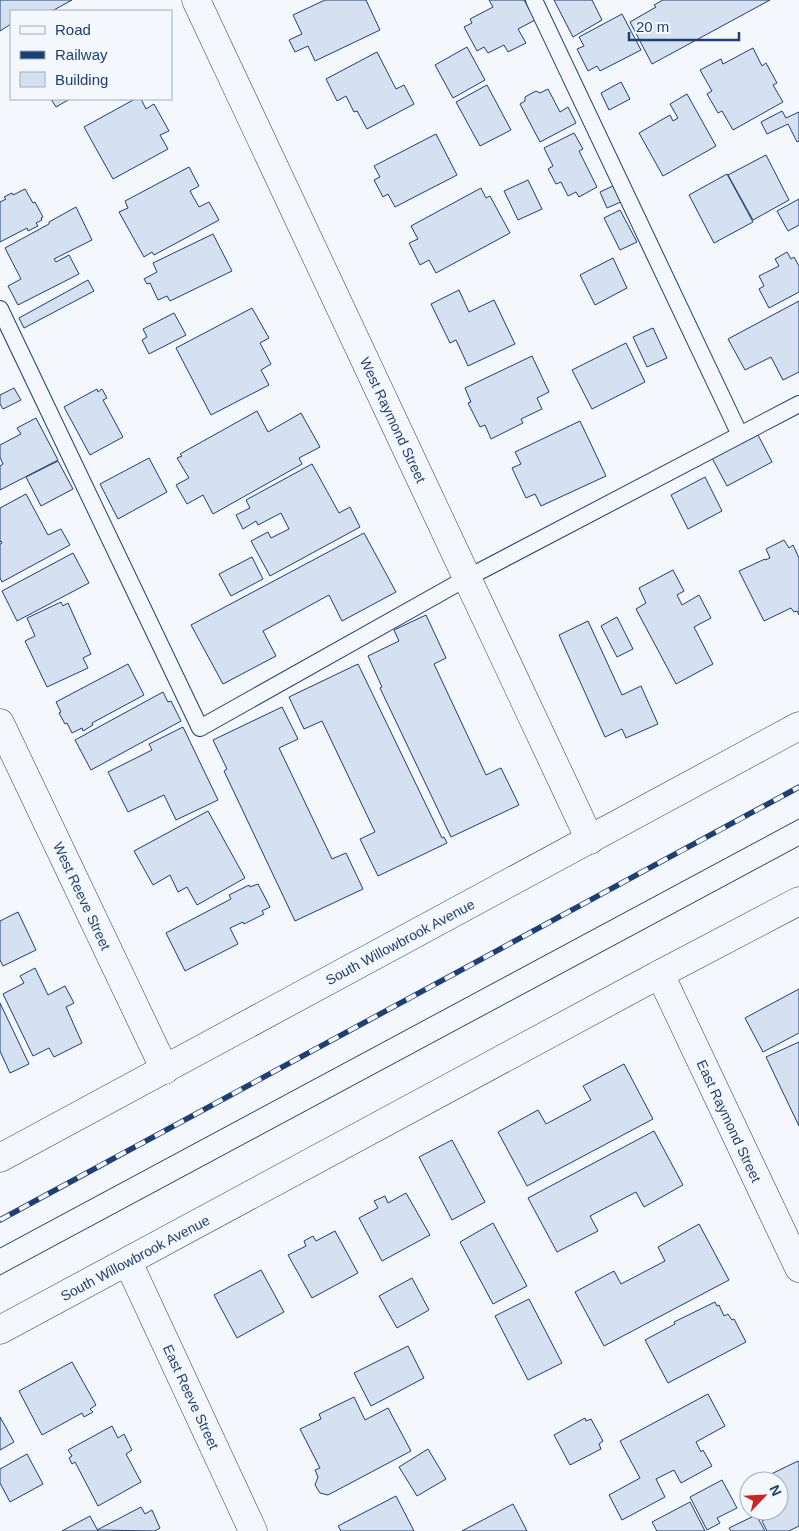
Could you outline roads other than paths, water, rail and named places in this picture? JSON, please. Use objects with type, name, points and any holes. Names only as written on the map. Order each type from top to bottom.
[{"type":"street","name":"West Raymond Street","points":[[196,0],[590,840]]},
{"type":"street","name":"West Reeve Street","points":[[0,723],[165,1070]]},
{"type":"street","name":"South Willowbrook Avenue","points":[[0,1158],[799,726]]},
{"type":"street","name":"South Willowbrook Avenue","points":[[0,1330],[799,901]]},
{"type":"street","name":"East Raymond Street","points":[[660,974],[799,1268]]},
{"type":"street","name":"East Reeve Street","points":[[128,1262],[254,1531]]},
{"type":"lane","points":[[534,0],[740,435]]},
{"type":"lane","points":[[0,309],[200,728],[467,578],[799,404]]},
{"type":"tram line","points":[[0,1248],[799,819]]},
{"type":"tram line","points":[[0,1275],[799,846]]},
{"type":"railway","points":[[0,1220],[799,787]]}]
